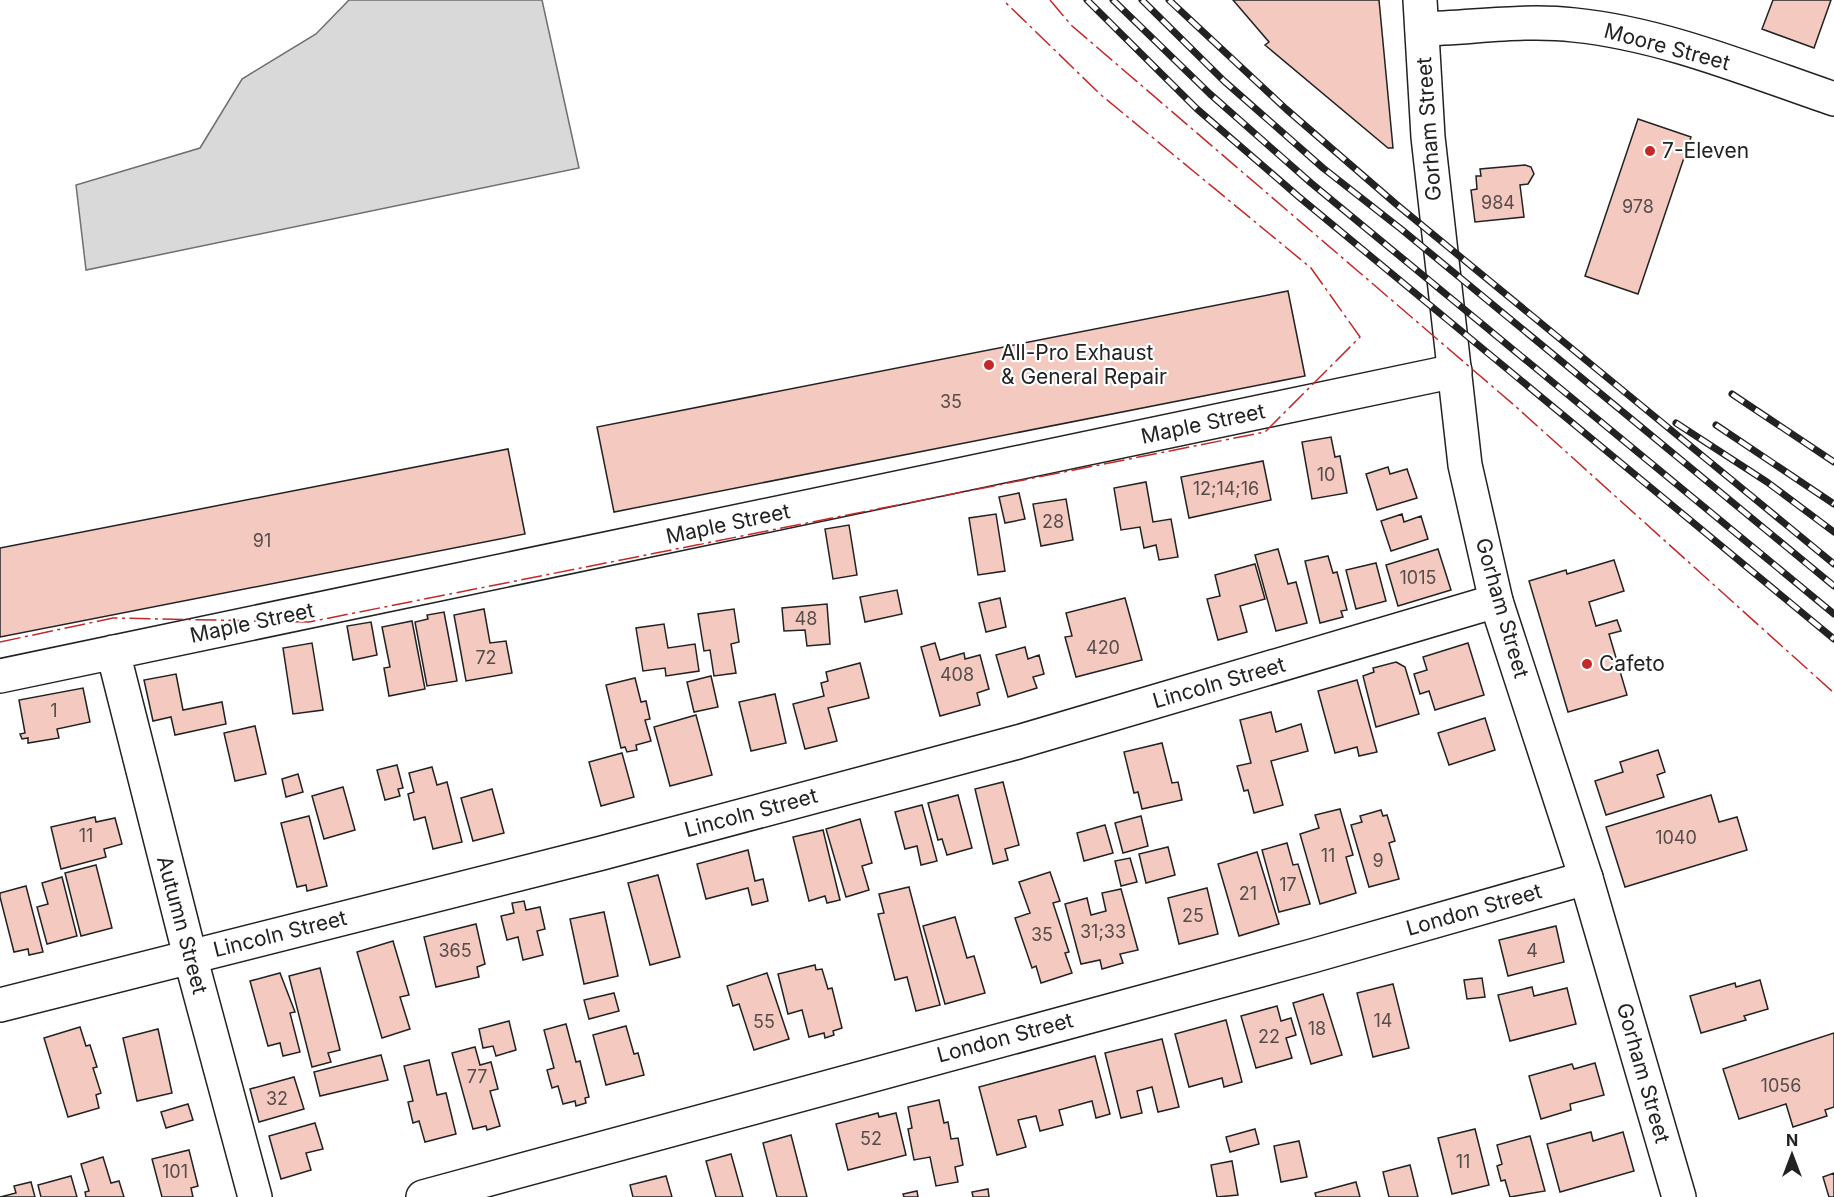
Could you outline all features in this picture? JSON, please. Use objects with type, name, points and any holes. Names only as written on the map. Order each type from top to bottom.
[{"type":"street","name":"Moore Street","points":[[1421,14],[1529,24],[1571,24],[1615,30],[1655,40],[1834,99]]},
{"type":"street","name":"Gorham Street","points":[[1421,14],[1428,137],[1465,465],[1496,601],[1586,878],[1679,1197]]},
{"type":"street","name":"Maple Street","points":[[0,676],[1455,371]]},
{"type":"street","name":"Lincoln Street","points":[[0,1005],[602,853],[1018,742],[1496,601]]},
{"type":"street","name":"Autumn Street","points":[[112,652],[255,1197]]},
{"type":"street","name":"London Street","points":[[423,1197],[1312,956],[1586,878]]},
{"type":"shaded area","points":[[349,0],[542,0],[579,168],[86,270],[76,185],[200,148],[242,79],[316,34]]},
{"type":"building","points":[[1233,0],[1379,0],[1393,148],[1388,148],[1265,45],[1269,42]]},
{"type":"building","points":[[1773,0],[1831,0],[1814,48],[1762,29]]},
{"type":"building","points":[[1638,119],[1691,137],[1638,294],[1585,276]]},
{"type":"building","points":[[1525,165],[1531,167],[1534,174],[1528,184],[1520,185],[1524,217],[1475,222],[1471,190],[1477,189],[1476,176],[1481,176],[1480,169]]},
{"type":"building","points":[[1288,291],[1305,376],[614,512],[597,427]]},
{"type":"building","points":[[1331,437],[1335,457],[1340,456],[1347,493],[1312,499],[1302,442]]},
{"type":"building","points":[[508,449],[525,534],[0,637],[0,548]]},
{"type":"building","points":[[1263,461],[1271,500],[1189,518],[1181,477]]},
{"type":"building","points":[[1388,467],[1390,474],[1407,469],[1417,498],[1377,510],[1366,474]]},
{"type":"building","points":[[1146,482],[1153,522],[1171,519],[1178,557],[1159,560],[1156,545],[1144,548],[1140,527],[1121,530],[1114,488]]},
{"type":"building","points":[[1019,493],[1025,519],[1005,523],[999,497]]},
{"type":"building","points":[[1066,499],[1073,540],[1041,546],[1033,504]]},
{"type":"building","points":[[996,514],[1005,571],[978,575],[969,518]]},
{"type":"building","points":[[1402,514],[1404,522],[1421,516],[1428,539],[1391,551],[1381,521]]},
{"type":"building","points":[[849,525],[857,575],[833,579],[825,529]]},
{"type":"building","points":[[1278,549],[1288,584],[1296,582],[1307,623],[1276,631],[1255,555]]},
{"type":"building","points":[[1438,549],[1451,590],[1398,606],[1386,565]]},
{"type":"building","points":[[1328,556],[1333,573],[1337,572],[1347,610],[1341,611],[1343,617],[1320,623],[1305,561]]},
{"type":"building","points":[[1614,560],[1624,591],[1589,602],[1596,626],[1617,620],[1621,631],[1609,634],[1627,695],[1568,712],[1529,581],[1566,570],[1567,574]]},
{"type":"building","points":[[1376,563],[1386,601],[1356,609],[1346,570]]},
{"type":"building","points":[[1255,564],[1265,599],[1240,606],[1247,632],[1218,640],[1207,599],[1220,596],[1215,575]]},
{"type":"building","points":[[897,590],[902,614],[865,622],[860,597]]},
{"type":"building","points":[[1000,598],[1006,627],[986,632],[979,603]]},
{"type":"building","points":[[1125,598],[1142,660],[1076,677],[1065,637],[1072,636],[1066,613]]},
{"type":"building","points":[[827,604],[830,644],[807,646],[805,630],[784,631],[782,608]]},
{"type":"building","points":[[484,609],[490,643],[506,641],[512,673],[466,681],[454,615]]},
{"type":"building","points":[[734,609],[739,642],[731,644],[736,673],[714,676],[710,650],[704,651],[698,614]]},
{"type":"building","points":[[444,612],[457,681],[427,686],[415,622],[428,619],[427,615]]},
{"type":"building","points":[[412,621],[425,689],[389,696],[384,668],[390,667],[382,627]]},
{"type":"building","points":[[371,622],[377,655],[353,660],[347,626]]},
{"type":"building","points":[[664,624],[668,648],[695,644],[699,671],[666,676],[665,668],[643,671],[636,628]]},
{"type":"building","points":[[312,643],[323,710],[293,714],[283,648]]},
{"type":"building","points":[[935,643],[940,660],[964,653],[965,659],[980,655],[989,689],[977,693],[980,705],[940,716],[921,647]]},
{"type":"building","points":[[1468,643],[1484,695],[1435,710],[1429,691],[1420,694],[1414,674],[1427,670],[1423,657]]},
{"type":"building","points":[[1025,647],[1028,659],[1039,655],[1044,674],[1033,677],[1037,688],[1008,697],[996,655]]},
{"type":"building","points":[[1396,662],[1405,667],[1419,714],[1376,727],[1363,676],[1374,672],[1373,668]]},
{"type":"building","points":[[860,663],[869,698],[828,708],[837,741],[805,749],[793,704],[824,696],[821,683],[828,681],[826,672]]},
{"type":"building","points":[[176,674],[183,710],[222,702],[226,724],[175,735],[171,717],[153,721],[144,680]]},
{"type":"building","points":[[711,676],[718,707],[694,712],[687,682]]},
{"type":"building","points":[[635,678],[641,702],[646,701],[650,719],[645,720],[651,741],[636,745],[637,750],[627,752],[625,747],[621,748],[606,685]]},
{"type":"building","points":[[1357,680],[1377,752],[1359,756],[1357,747],[1335,753],[1318,691]]},
{"type":"building","points":[[83,688],[90,722],[57,729],[59,738],[28,743],[28,738],[22,739],[20,734],[25,733],[19,700]]},
{"type":"building","points":[[775,694],[786,743],[751,751],[739,702]]},
{"type":"building","points":[[1271,712],[1276,732],[1301,724],[1308,751],[1271,761],[1283,805],[1254,813],[1248,790],[1244,791],[1237,766],[1251,763],[1240,720]]},
{"type":"building","points":[[696,715],[712,775],[670,786],[654,727]]},
{"type":"building","points":[[1485,718],[1495,750],[1449,765],[1438,733]]},
{"type":"building","points":[[255,726],[266,774],[235,781],[224,733]]},
{"type":"building","points":[[1162,743],[1172,783],[1178,782],[1182,800],[1142,809],[1138,792],[1134,793],[1124,752]]},
{"type":"building","points":[[1658,750],[1665,772],[1657,775],[1664,797],[1606,815],[1595,781],[1623,772],[1620,762]]},
{"type":"building","points":[[622,753],[634,797],[601,806],[589,762]]},
{"type":"building","points":[[397,765],[403,788],[398,789],[400,796],[385,800],[377,770]]},
{"type":"building","points":[[432,767],[437,785],[447,782],[462,842],[433,849],[425,817],[414,820],[408,794],[414,792],[409,773]]},
{"type":"building","points":[[298,774],[303,792],[286,797],[282,779]]},
{"type":"building","points":[[1003,782],[1019,845],[1005,849],[1008,860],[993,864],[975,789]]},
{"type":"building","points":[[343,787],[355,830],[324,839],[312,796]]},
{"type":"building","points":[[492,789],[504,833],[473,841],[461,798]]},
{"type":"building","points":[[958,795],[972,848],[947,855],[942,839],[938,840],[928,803]]},
{"type":"building","points":[[1711,795],[1719,822],[1737,817],[1747,850],[1625,887],[1606,827]]},
{"type":"building","points":[[922,805],[937,861],[921,865],[917,846],[905,849],[895,812]]},
{"type":"building","points":[[1340,809],[1353,855],[1346,857],[1356,893],[1320,904],[1300,834],[1319,828],[1315,815]]},
{"type":"building","points":[[1381,810],[1383,816],[1387,815],[1395,841],[1389,843],[1399,879],[1369,887],[1351,825],[1362,822],[1360,816]]},
{"type":"building","points":[[309,816],[327,886],[307,891],[306,885],[297,887],[281,823]]},
{"type":"building","points":[[1141,816],[1148,846],[1123,853],[1115,823]]},
{"type":"building","points":[[95,817],[96,822],[115,818],[122,844],[104,849],[106,857],[61,869],[51,827]]},
{"type":"building","points":[[860,819],[872,863],[862,866],[869,890],[846,897],[826,829]]},
{"type":"building","points":[[1105,825],[1113,853],[1084,861],[1077,833]]},
{"type":"building","points":[[823,830],[840,900],[827,903],[825,896],[809,901],[793,837]]},
{"type":"building","points":[[1287,843],[1293,865],[1298,864],[1310,904],[1279,912],[1262,850]]},
{"type":"building","points":[[1168,847],[1175,875],[1146,883],[1139,854]]},
{"type":"building","points":[[748,850],[755,881],[763,879],[768,901],[752,905],[748,888],[706,899],[697,864]]},
{"type":"building","points":[[1257,852],[1279,924],[1239,936],[1218,864]]},
{"type":"building","points":[[1130,858],[1137,882],[1121,886],[1115,861]]},
{"type":"building","points":[[96,865],[112,928],[81,936],[65,873]]},
{"type":"building","points":[[1050,872],[1060,901],[1053,903],[1069,952],[1065,953],[1072,973],[1041,983],[1036,966],[1032,968],[1015,918],[1030,913],[1019,882]]},
{"type":"building","points":[[658,875],[680,957],[650,965],[628,883]]},
{"type":"building","points":[[62,877],[77,936],[47,944],[37,907],[48,904],[42,883]]},
{"type":"building","points":[[26,886],[43,952],[29,955],[28,949],[14,952],[0,897],[0,893]]},
{"type":"building","points":[[909,887],[940,1005],[916,1011],[907,977],[895,980],[878,914],[884,913],[879,894]]},
{"type":"building","points":[[1207,888],[1218,934],[1179,944],[1168,898]]},
{"type":"building","points":[[1121,889],[1138,950],[1120,954],[1123,963],[1102,969],[1100,960],[1081,964],[1065,904],[1087,898],[1091,915],[1106,911],[1102,893]]},
{"type":"building","points":[[524,901],[526,910],[540,907],[545,929],[537,931],[543,955],[523,960],[518,937],[507,940],[501,916],[514,913],[512,903]]},
{"type":"building","points":[[604,912],[618,976],[584,984],[570,919]]},
{"type":"building","points":[[955,917],[967,958],[974,956],[985,993],[945,1004],[923,926]]},
{"type":"building","points":[[476,924],[485,964],[477,967],[479,977],[436,987],[424,937]]},
{"type":"building","points":[[1556,926],[1564,962],[1508,976],[1499,940]]},
{"type":"building","points":[[393,941],[409,995],[400,997],[410,1029],[382,1038],[357,952]]},
{"type":"building","points":[[815,965],[816,970],[822,969],[828,989],[832,988],[842,1028],[833,1031],[834,1035],[825,1038],[824,1033],[809,1037],[802,1010],[788,1014],[778,974]]},
{"type":"building","points":[[320,968],[340,1050],[328,1053],[331,1062],[312,1067],[289,976]]},
{"type":"building","points":[[280,973],[295,1012],[290,1013],[300,1052],[283,1056],[280,1043],[268,1046],[250,981]]},
{"type":"building","points":[[767,973],[789,1039],[754,1050],[739,1004],[733,1006],[727,986]]},
{"type":"building","points":[[1482,978],[1485,997],[1467,999],[1464,980]]},
{"type":"building","points":[[1760,980],[1768,1009],[1744,1016],[1746,1020],[1701,1033],[1690,996],[1735,983],[1736,987]]},
{"type":"building","points":[[1393,984],[1409,1048],[1373,1057],[1357,993]]},
{"type":"building","points":[[1532,987],[1534,996],[1567,988],[1576,1024],[1510,1041],[1498,995]]},
{"type":"building","points":[[614,993],[619,1011],[589,1019],[584,1000]]},
{"type":"building","points":[[1323,994],[1342,1055],[1311,1064],[1293,1003]]},
{"type":"building","points":[[1277,1006],[1281,1021],[1291,1018],[1296,1035],[1286,1038],[1292,1058],[1256,1068],[1241,1016]]},
{"type":"building","points":[[1226,1020],[1242,1082],[1224,1087],[1222,1078],[1189,1087],[1175,1034]]},
{"type":"building","points":[[509,1021],[516,1050],[496,1056],[493,1046],[483,1048],[479,1029]]},
{"type":"building","points":[[566,1024],[576,1062],[580,1061],[589,1097],[585,1098],[586,1103],[576,1106],[575,1101],[563,1104],[558,1086],[552,1088],[547,1070],[554,1068],[544,1030]]},
{"type":"building","points":[[626,1026],[634,1054],[638,1053],[644,1075],[606,1085],[593,1035]]},
{"type":"building","points":[[80,1027],[86,1046],[90,1045],[97,1067],[93,1068],[101,1093],[96,1095],[99,1108],[68,1117],[44,1038]]},
{"type":"building","points":[[158,1029],[172,1093],[137,1101],[123,1038]]},
{"type":"building","points":[[1834,1033],[1834,1107],[1825,1110],[1827,1116],[1793,1127],[1786,1104],[1739,1119],[1723,1069]]},
{"type":"building","points":[[1162,1039],[1179,1107],[1158,1112],[1152,1087],[1137,1091],[1142,1113],[1121,1118],[1105,1053]]},
{"type":"building","points":[[475,1047],[480,1065],[491,1062],[498,1089],[490,1091],[500,1126],[487,1130],[486,1126],[473,1129],[452,1053]]},
{"type":"building","points":[[381,1055],[388,1080],[320,1096],[314,1072]]},
{"type":"building","points":[[1095,1056],[1110,1114],[1096,1118],[1092,1101],[1059,1110],[1063,1125],[1040,1131],[1036,1116],[1018,1120],[1026,1147],[997,1155],[979,1087]]},
{"type":"building","points":[[429,1060],[437,1095],[446,1093],[456,1134],[425,1142],[419,1121],[413,1123],[408,1102],[413,1101],[404,1066]]},
{"type":"building","points":[[1595,1063],[1604,1095],[1570,1104],[1571,1110],[1541,1119],[1529,1076],[1572,1064],[1574,1069]]},
{"type":"building","points":[[294,1077],[304,1109],[259,1122],[250,1089]]},
{"type":"building","points":[[939,1100],[944,1123],[948,1122],[951,1139],[958,1138],[963,1165],[955,1167],[958,1182],[936,1186],[930,1157],[914,1160],[908,1129],[912,1128],[908,1107]]},
{"type":"building","points":[[188,1104],[193,1120],[166,1128],[161,1112]]},
{"type":"building","points":[[878,1113],[879,1117],[896,1113],[906,1155],[848,1170],[836,1124]]},
{"type":"building","points":[[315,1123],[323,1149],[306,1153],[311,1170],[281,1179],[269,1136]]},
{"type":"building","points":[[1255,1129],[1259,1144],[1230,1152],[1226,1137]]},
{"type":"building","points":[[1475,1129],[1489,1185],[1452,1194],[1438,1138]]},
{"type":"building","points":[[1591,1132],[1593,1141],[1623,1132],[1634,1171],[1560,1192],[1547,1144]]},
{"type":"building","points":[[791,1135],[807,1197],[777,1197],[763,1143]]},
{"type":"building","points":[[1530,1136],[1545,1191],[1510,1197],[1505,1180],[1501,1181],[1497,1166],[1502,1164],[1497,1145]]},
{"type":"building","points":[[1299,1141],[1307,1177],[1281,1182],[1274,1146]]},
{"type":"building","points":[[189,1150],[198,1186],[191,1188],[193,1197],[162,1197],[152,1159]]},
{"type":"building","points":[[731,1154],[743,1197],[716,1197],[706,1161]]},
{"type":"building","points":[[103,1157],[111,1183],[119,1181],[124,1197],[86,1197],[85,1192],[89,1191],[81,1164]]},
{"type":"building","points":[[1232,1161],[1238,1195],[1217,1197],[1211,1165]]},
{"type":"building","points":[[1410,1165],[1418,1197],[1389,1197],[1383,1172]]},
{"type":"building","points":[[1834,1173],[1834,1197],[1829,1197],[1823,1177]]},
{"type":"building","points":[[71,1176],[77,1197],[41,1197],[38,1185]]},
{"type":"building","points":[[666,1176],[672,1197],[633,1197],[630,1185]]},
{"type":"building","points":[[31,1182],[35,1197],[0,1197],[16,1193],[14,1186]]},
{"type":"building","points":[[1356,1182],[1360,1197],[1316,1197],[1315,1193]]},
{"type":"building","points":[[988,1189],[989,1197],[973,1197],[972,1192]]},
{"type":"building","points":[[917,1191],[918,1197],[904,1197],[903,1194]]},
{"type":"railway","points":[[1087,0],[1197,109],[1299,197],[1834,639]]},
{"type":"railway","points":[[1113,0],[1210,94],[1311,183],[1834,614]]},
{"type":"railway","points":[[1142,0],[1224,81],[1323,168],[1401,229],[1834,586]]},
{"type":"railway","points":[[1169,0],[1286,109],[1396,204],[1834,564]]},
{"type":"railway","points":[[1732,394],[1834,462]]},
{"type":"railway","points":[[1676,423],[1767,482],[1834,532]]},
{"type":"railway","points":[[1716,425],[1834,504]]},
{"type":"power","points":[[0,642],[113,618],[309,622],[1265,432],[1360,337],[1311,268],[1101,95],[1003,0]]},
{"type":"power","points":[[1050,0],[1071,25],[1514,405],[1834,693]]},
{"type":"place","name":"7-Eleven","points":[[1650,151]]},
{"type":"place","name":"All-Pro Exhaust & General Repair","points":[[989,365]]},
{"type":"place","name":"Cafeto","points":[[1587,664]]}]
